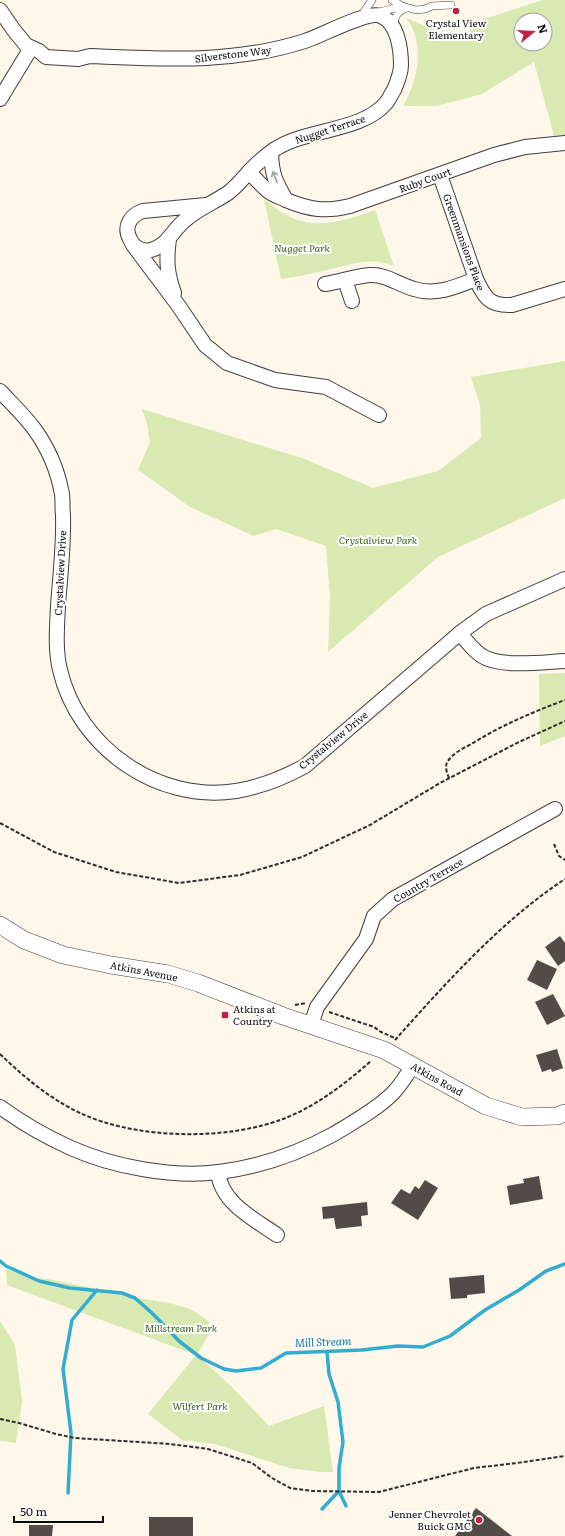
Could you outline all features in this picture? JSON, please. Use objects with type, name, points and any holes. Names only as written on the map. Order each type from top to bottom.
[{"type":"street","name":"Silverstone Way","points":[[0,10],[12,29],[35,50],[46,57],[78,59],[90,56],[178,60],[254,53],[304,41],[365,16]]},
{"type":"street","name":"Nugget Terrace","points":[[206,205],[143,211],[135,214],[130,219],[127,227],[128,236],[133,245],[141,249],[150,250],[161,246],[169,239],[183,221],[230,191],[258,163],[277,148],[294,141],[359,121],[372,115],[386,103],[396,86],[401,68],[400,50],[394,29],[388,20],[381,15],[365,16]]},
{"type":"street","points":[[0,99],[35,50]]},
{"type":"street","name":"Ruby Court","points":[[249,172],[268,190],[286,200],[300,206],[314,209],[334,210],[350,206],[494,155],[525,147],[565,143]]},
{"type":"street","points":[[271,152],[272,170],[286,200]]},
{"type":"street","name":"Greenmansions Place","points":[[440,174],[476,280],[484,296],[492,303],[502,306],[512,305],[565,289]]},
{"type":"street","points":[[169,239],[166,260],[168,276],[178,305]]},
{"type":"street","points":[[133,245],[178,305],[205,345],[227,363],[275,380],[326,387],[380,415]]},
{"type":"street","points":[[325,284],[371,275],[387,277],[414,289],[428,292],[444,291],[476,280]]},
{"type":"street","points":[[345,280],[352,301]]},
{"type":"street","name":"Crystalview Drive","points":[[0,392],[35,430],[52,461],[62,494],[63,530],[56,634],[60,670],[71,703],[87,728],[105,749],[123,763],[149,778],[178,788],[203,792],[235,792],[257,787],[282,778],[304,766],[329,746],[460,633],[486,614],[565,578]]},
{"type":"street","points":[[460,633],[482,656],[495,662],[514,663],[565,661]]},
{"type":"street","name":"Country Terrace","points":[[311,1025],[317,1007],[366,939],[374,916],[388,903],[555,809]]},
{"type":"street","name":"Atkins Avenue","points":[[0,925],[24,940],[63,955],[111,965],[168,974],[198,983],[311,1025]]},
{"type":"street","name":"Atkins Road","points":[[311,1025],[384,1050],[486,1106],[522,1117],[557,1116],[565,1113]]},
{"type":"street","points":[[0,1107],[44,1134],[71,1148],[98,1159],[135,1168],[170,1172],[218,1172],[265,1162],[293,1154],[324,1139],[354,1122],[393,1093],[413,1065]]},
{"type":"street","points":[[218,1172],[219,1182],[227,1197],[243,1211],[277,1235]]},
{"type":"lane","points":[[365,16],[372,0]]},
{"type":"lane","points":[[392,0],[405,7],[416,10],[425,9],[434,3],[450,5]]},
{"type":"lane","points":[[365,16],[386,9],[405,7]]},
{"type":"lane","points":[[394,29],[396,15],[405,7]]},
{"type":"path","points":[[449,778],[446,769],[447,762],[456,753],[497,728],[539,709],[565,700]]},
{"type":"path","points":[[0,823],[54,852],[116,872],[179,882],[240,875],[302,856],[370,825],[449,778],[519,742],[565,721]]},
{"type":"path","points":[[554,844],[560,856],[565,860]]},
{"type":"path","points":[[394,1042],[464,966],[533,902],[565,878]]},
{"type":"path","points":[[324,1010],[340,1017],[374,1027],[397,1039]]},
{"type":"path","points":[[0,1054],[32,1083],[64,1105],[82,1114],[100,1121],[139,1130],[176,1134],[209,1134],[234,1131],[280,1120],[300,1111],[331,1093],[376,1057]]},
{"type":"path","points":[[0,1419],[75,1438],[170,1444],[208,1449],[252,1463],[272,1478],[290,1488],[312,1491],[379,1492],[474,1468],[565,1456]]},
{"type":"green space","points":[[543,0],[565,0],[565,135],[554,136],[534,62],[482,94],[437,106],[403,106],[413,85],[418,62],[416,39],[406,18],[462,41],[478,21]]},
{"type":"green space","name":"Nugget Park","points":[[264,199],[278,210],[304,222],[331,223],[359,216],[375,210],[394,266],[375,262],[356,263],[281,279]]},
{"type":"green space","name":"Crystalview Park","points":[[565,361],[565,498],[438,557],[328,652],[330,598],[326,546],[276,529],[254,536],[190,507],[138,470],[150,442],[147,424],[142,409],[302,458],[373,488],[438,471],[481,438],[480,405],[471,377]]},
{"type":"green space","points":[[565,673],[565,736],[540,746],[539,674]]},
{"type":"green space","name":"Wilfert Park","points":[[6,1269],[30,1278],[48,1279],[170,1303],[190,1309],[197,1313],[208,1321],[211,1330],[197,1355],[231,1386],[269,1426],[324,1406],[333,1472],[289,1468],[215,1444],[182,1440],[148,1414],[196,1355],[7,1285]]},
{"type":"green space","points":[[0,1321],[15,1345],[22,1401],[16,1443],[0,1441]]},
{"type":"building","points":[[560,936],[565,943],[565,961],[558,966],[545,947]]},
{"type":"building","points":[[537,960],[557,969],[547,990],[527,980]]},
{"type":"building","points":[[553,994],[565,1016],[547,1025],[535,1002]]},
{"type":"building","points":[[557,1049],[563,1068],[552,1072],[551,1069],[542,1072],[536,1055]]},
{"type":"building","points":[[539,1176],[543,1199],[510,1205],[507,1186],[524,1183],[523,1179]]},
{"type":"building","points":[[425,1180],[438,1188],[418,1220],[391,1203],[401,1189],[410,1194],[415,1186],[419,1189]]},
{"type":"building","points":[[367,1202],[368,1215],[361,1216],[362,1226],[336,1229],[334,1218],[323,1219],[322,1207]]},
{"type":"building","points":[[484,1275],[485,1293],[467,1295],[467,1298],[451,1299],[449,1278]]},
{"type":"building","name":"Jenner Chevrolet Buick GMC","points":[[476,1508],[512,1536],[455,1536]]},
{"type":"building","points":[[149,1517],[193,1517],[193,1536],[149,1536]]},
{"type":"building","points":[[29,1525],[53,1525],[52,1536],[29,1536]]},
{"type":"waterway","name":"Mill Stream","points":[[0,1261],[6,1266],[39,1281],[70,1288],[122,1293],[135,1298],[179,1341],[201,1358],[224,1369],[236,1371],[261,1368],[286,1353],[362,1350],[398,1346],[423,1347],[450,1336],[485,1310],[519,1290],[546,1271],[565,1264]]},
{"type":"waterway","points":[[68,1493],[71,1433],[63,1369],[72,1320],[97,1290]]},
{"type":"waterway","points":[[322,1509],[339,1491],[339,1468],[343,1442],[338,1402],[329,1374],[327,1352]]},
{"type":"waterway","points":[[339,1491],[346,1506]]},
{"type":"place","name":"Crystal View Elementary","points":[[456,11]]},
{"type":"place","name":"Atkins at Country","points":[[225,1015]]},
{"type":"place","name":"Jenner Chevrolet Buick GMC","points":[[479,1520]]},
{"type":"park label","name":"Millstream Park","points":[[181,1328]]}]
